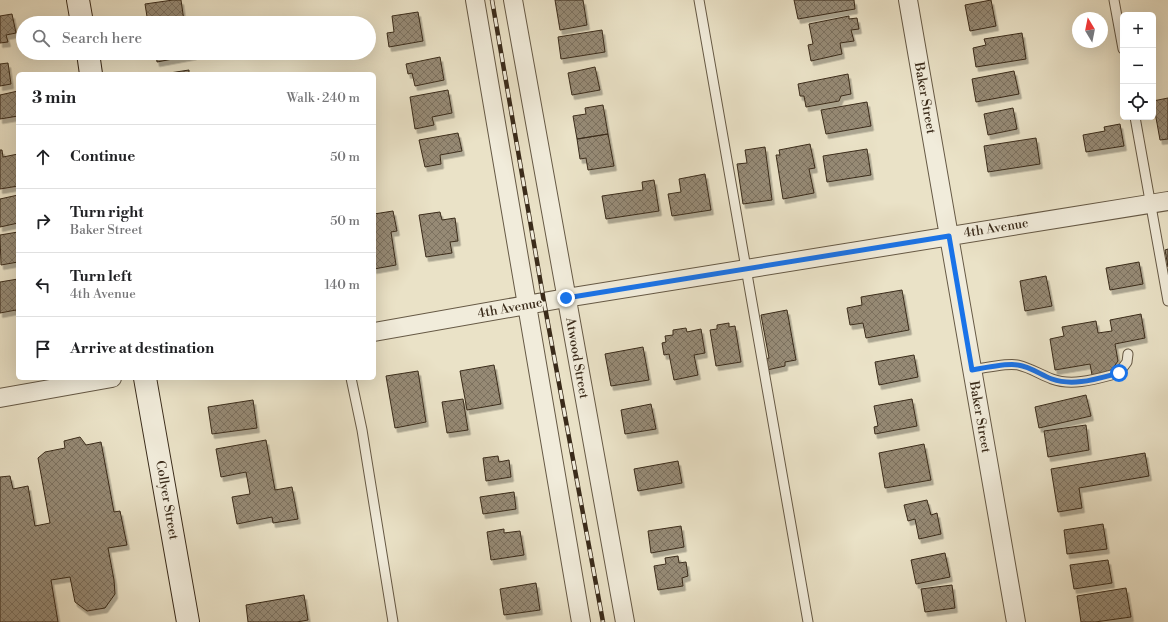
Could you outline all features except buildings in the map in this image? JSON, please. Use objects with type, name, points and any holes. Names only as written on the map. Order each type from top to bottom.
[{"type":"street","points":[[78,0],[81,16]]},
{"type":"street","points":[[475,0],[581,622]]},
{"type":"street","name":"Atwood Street","points":[[513,0],[625,622]]},
{"type":"street","name":"Baker Street","points":[[908,0],[1016,622]]},
{"type":"street","points":[[89,60],[91,72]]},
{"type":"street","name":"4th Avenue","points":[[376,332],[566,298],[1168,201]]},
{"type":"street","points":[[0,398],[101,380]]},
{"type":"street","name":"Collyer Street","points":[[145,380],[188,622]]},
{"type":"lane","points":[[699,0],[808,622]]},
{"type":"lane","points":[[1114,0],[1123,48]]},
{"type":"lane","points":[[1136,120],[1168,301]]},
{"type":"lane","points":[[972,370],[1017,364],[1053,379],[1066,382],[1089,381],[1119,373],[1127,362],[1128,354]]},
{"type":"lane","points":[[351,380],[362,430],[393,622]]},
{"type":"railway","points":[[492,0],[544,302],[603,622]]},
{"type":"route","points":[[566,298],[949,236],[972,370],[1017,364],[1053,379],[1066,382],[1089,381],[1119,373]]}]
